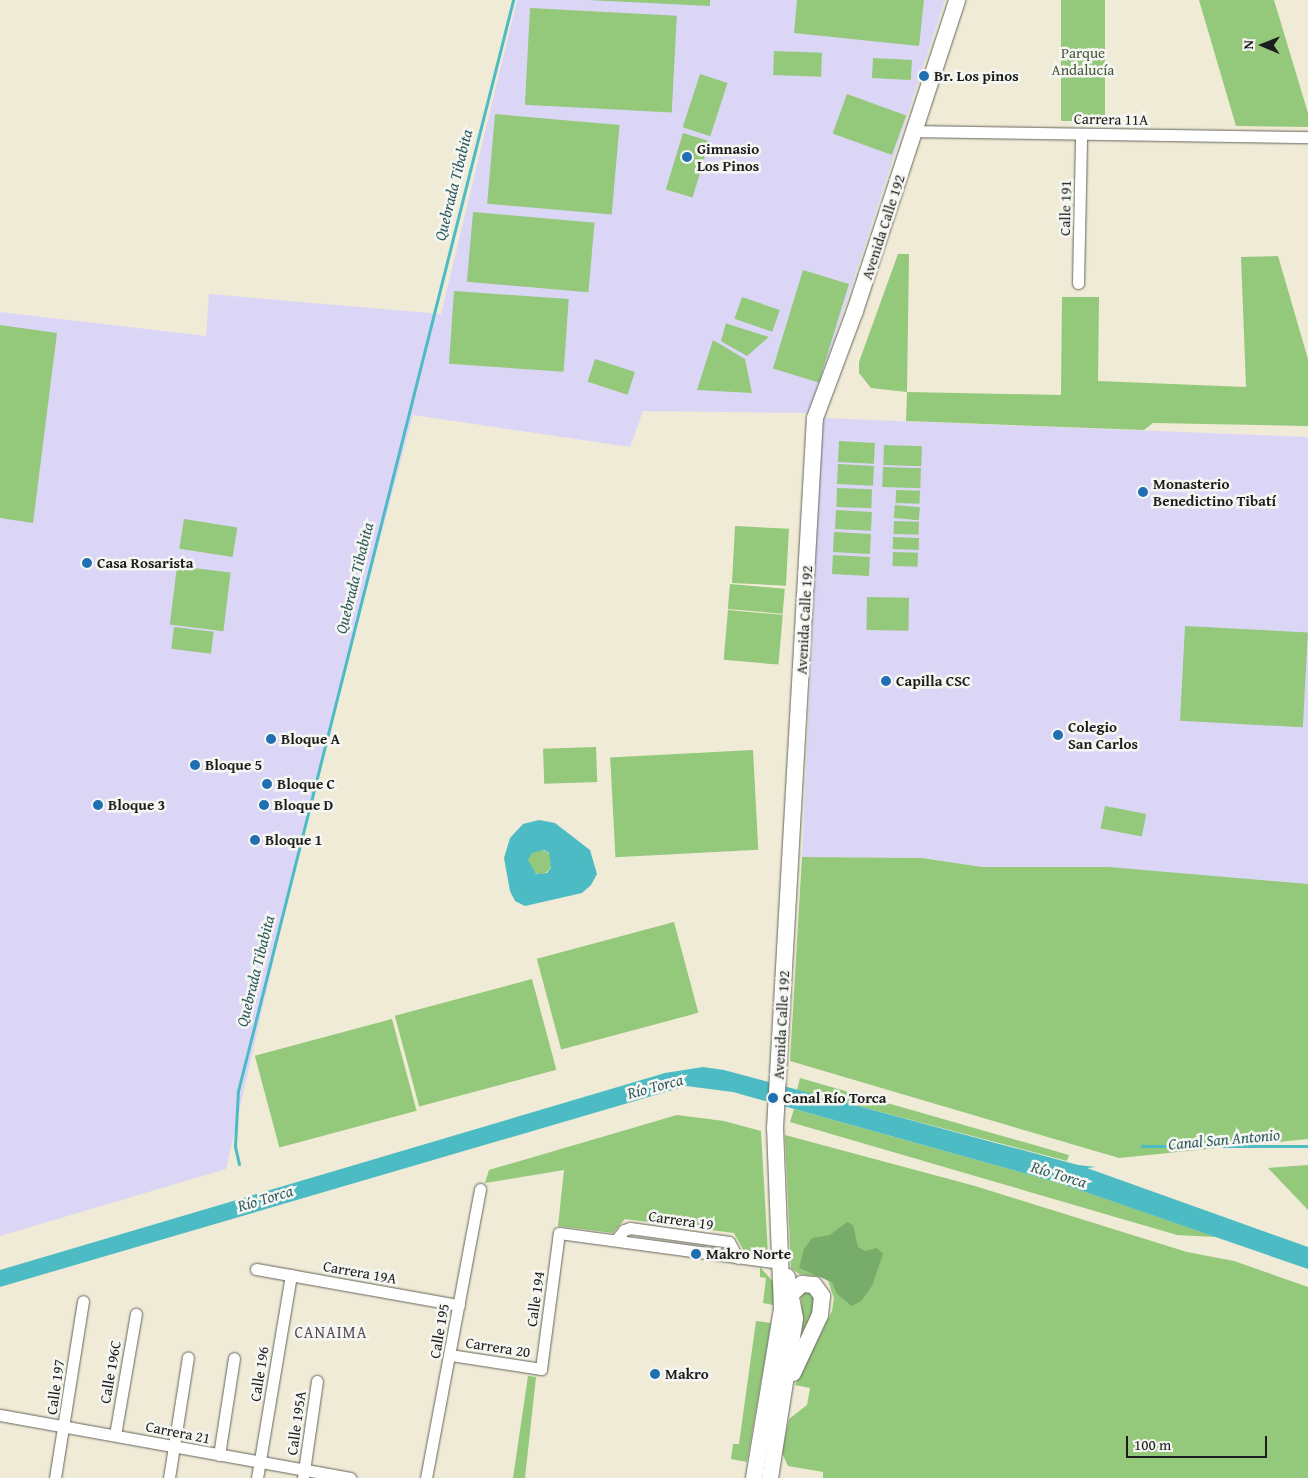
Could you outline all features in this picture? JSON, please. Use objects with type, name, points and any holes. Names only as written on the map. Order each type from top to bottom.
[{"type":"main road","name":"Avenida Calle 192","points":[[763,1473],[782,1309],[776,1110],[815,418],[855,311],[957,0]]},
{"type":"main road","name":"Avenida Calle 192","points":[[763,1473],[785,1391],[796,1318],[792,1291],[782,1264]]},
{"type":"main road","points":[[782,1309],[792,1291],[802,1284],[814,1285],[822,1296],[822,1303],[785,1391]]},
{"type":"street","name":"Carrera 11A","points":[[914,131],[1308,137]]},
{"type":"street","name":"Calle 191","points":[[1078,283],[1081,134]]},
{"type":"street","name":"Calle 195","points":[[426,1478],[480,1189]]},
{"type":"street","name":"Carrera 19","points":[[559,1233],[782,1264]]},
{"type":"street","name":"Calle 194","points":[[541,1369],[559,1233]]},
{"type":"street","name":"Carrera 19A","points":[[256,1269],[459,1305]]},
{"type":"street","name":"Calle 196","points":[[257,1478],[291,1275]]},
{"type":"street","name":"Calle 197","points":[[55,1478],[83,1301]]},
{"type":"street","name":"Calle 196C","points":[[115,1435],[136,1314]]},
{"type":"street","name":"Carrera 20","points":[[450,1355],[541,1369]]},
{"type":"street","points":[[169,1478],[188,1357]]},
{"type":"street","points":[[219,1455],[234,1358]]},
{"type":"street","name":"Calle 195A","points":[[303,1474],[317,1381]]},
{"type":"street","name":"Carrera 21","points":[[0,1415],[260,1462],[303,1474],[350,1478]]},
{"type":"shaded area","points":[[517,0],[945,0],[810,413],[643,411],[630,447],[413,415],[308,809],[226,1169],[0,1236],[0,312],[206,336],[209,294],[441,314]]},
{"type":"shaded area","name":"Colegio San Carlos","points":[[822,418],[1308,437],[1308,885],[982,867],[922,858],[802,857]]},
{"type":"green space","points":[[587,0],[710,0],[710,6]]},
{"type":"green space","points":[[797,0],[924,0],[919,46],[794,33]]},
{"type":"green space","name":"Parque Andalucía","points":[[1061,0],[1105,0],[1105,121],[1061,121]]},
{"type":"green space","points":[[1199,0],[1274,0],[1308,113],[1308,127],[1236,126]]},
{"type":"green space","points":[[530,8],[677,16],[672,113],[525,105]]},
{"type":"green space","points":[[774,51],[822,53],[821,77],[773,75]]},
{"type":"green space","points":[[873,58],[912,60],[911,80],[872,78]]},
{"type":"green space","points":[[700,74],[728,83],[710,136],[683,127]]},
{"type":"green space","points":[[847,94],[906,116],[892,155],[833,133]]},
{"type":"green space","points":[[495,114],[620,125],[612,215],[487,204]]},
{"type":"green space","points":[[683,133],[710,141],[693,198],[666,189]]},
{"type":"green space","points":[[473,212],[595,223],[588,292],[467,282]]},
{"type":"green space","points":[[898,254],[909,254],[907,392],[871,388],[859,373],[859,362]]},
{"type":"green space","points":[[1278,256],[1308,359],[1308,426],[1153,423],[1144,430],[906,421],[907,392],[1061,395],[1062,297],[1099,297],[1098,381],[1246,387],[1241,257]]},
{"type":"green space","points":[[803,270],[849,284],[819,383],[773,368]]},
{"type":"green space","points":[[454,291],[569,299],[564,372],[449,364]]},
{"type":"green space","points":[[742,297],[780,310],[772,332],[735,319]]},
{"type":"green space","points":[[726,323],[769,337],[747,356],[721,341]]},
{"type":"green space","points":[[0,325],[57,333],[33,523],[0,518]]},
{"type":"green space","points":[[713,340],[745,359],[752,393],[697,390]]},
{"type":"green space","points":[[595,359],[635,372],[628,395],[588,382]]},
{"type":"green space","points":[[839,441],[875,443],[874,464],[838,462]]},
{"type":"green space","points":[[884,445],[922,446],[921,466],[883,465]]},
{"type":"green space","points":[[838,464],[874,466],[873,486],[837,484]]},
{"type":"green space","points":[[883,467],[921,468],[920,488],[882,487]]},
{"type":"green space","points":[[837,488],[872,489],[871,508],[836,507]]},
{"type":"green space","points":[[896,490],[920,491],[920,504],[896,503]]},
{"type":"green space","points":[[895,505],[920,507],[919,520],[894,518]]},
{"type":"green space","points":[[836,510],[872,512],[871,531],[835,529]]},
{"type":"green space","points":[[184,519],[237,527],[233,557],[179,549]]},
{"type":"green space","points":[[894,521],[919,522],[919,535],[894,534]]},
{"type":"green space","points":[[735,526],[789,529],[786,586],[732,583]]},
{"type":"green space","points":[[834,532],[871,534],[870,554],[833,552]]},
{"type":"green space","points":[[893,537],[919,538],[919,550],[893,549]]},
{"type":"green space","points":[[893,552],[918,553],[917,567],[893,566]]},
{"type":"green space","points":[[833,555],[870,557],[869,576],[832,574]]},
{"type":"green space","points":[[177,566],[231,573],[223,631],[170,625]]},
{"type":"green space","points":[[730,584],[785,589],[783,614],[728,609]]},
{"type":"green space","points":[[867,597],[909,598],[908,631],[866,630]]},
{"type":"green space","points":[[728,610],[783,615],[778,665],[724,660]]},
{"type":"green space","points":[[1185,626],[1308,632],[1303,727],[1180,721]]},
{"type":"green space","points":[[174,627],[214,632],[211,654],[171,649]]},
{"type":"green space","points":[[596,747],[597,782],[544,784],[543,749]]},
{"type":"green space","points":[[753,750],[758,850],[615,857],[610,757]]},
{"type":"green space","points":[[1105,806],[1146,814],[1142,837],[1101,829]]},
{"type":"green space","points":[[540,850],[545,851],[551,857],[551,867],[545,873],[540,874],[535,873],[529,867],[528,862],[529,857],[535,851]]},
{"type":"green space","points":[[802,857],[922,858],[982,867],[1109,867],[1308,884],[1308,1139],[1119,1158],[790,1061]]},
{"type":"green space","points":[[674,922],[698,1013],[561,1050],[537,959]]},
{"type":"green space","points":[[532,979],[556,1070],[419,1107],[395,1016]]},
{"type":"green space","points":[[392,1019],[417,1111],[279,1148],[255,1056]]},
{"type":"green space","points":[[800,1078],[1069,1155],[1067,1161],[797,1090]]},
{"type":"green space","points":[[794,1109],[1059,1183],[1216,1237],[1177,1235],[790,1122]]},
{"type":"green space","points":[[677,1115],[724,1121],[761,1131],[768,1254],[744,1251],[734,1233],[625,1219],[613,1233],[558,1226],[564,1170],[485,1183],[489,1170]]},
{"type":"green space","points":[[785,1135],[975,1186],[1187,1252],[1234,1261],[1308,1287],[1308,1478],[823,1478],[823,1472],[788,1466],[782,1453],[789,1419],[807,1405],[810,1388],[795,1385],[832,1311],[834,1298],[828,1281],[821,1277],[799,1274],[791,1268]]},
{"type":"green space","points":[[1308,1165],[1308,1210],[1268,1168]]},
{"type":"green space","points":[[847,1222],[853,1225],[858,1247],[865,1251],[877,1248],[883,1254],[872,1286],[861,1301],[852,1306],[837,1294],[832,1282],[799,1268],[804,1249],[812,1238],[830,1235]]},
{"type":"green space","points":[[760,1267],[776,1285],[773,1305],[763,1303],[766,1278],[760,1277]]},
{"type":"green space","points":[[807,1288],[817,1300],[803,1334],[801,1292]]},
{"type":"green space","points":[[756,1321],[771,1323],[747,1462],[731,1459],[733,1444],[739,1444]]},
{"type":"green space","points":[[528,1376],[536,1377],[525,1478],[513,1478]]},
{"type":"water","points":[[539,820],[555,823],[590,850],[597,874],[591,885],[582,893],[525,906],[515,901],[510,891],[504,858],[510,838],[523,824]],"holes":[[[544,850],[549,853],[551,868],[547,873],[536,874],[528,860],[532,853]]]},
{"type":"water","name":"Río Torca","points":[[703,1067],[724,1070],[1078,1165],[1096,1167],[1087,1168],[1308,1247],[1308,1269],[1059,1183],[733,1092],[686,1086],[0,1287],[0,1270],[665,1073]]},
{"type":"water","points":[[1141,1145],[1308,1145],[1308,1148],[1141,1148]]},
{"type":"waterway","name":"Quebrada Tibabita","points":[[239,1164],[235,1146],[238,1091],[513,0]]},
{"type":"place","name":"Br. Los pinos","points":[[924,76]]},
{"type":"place","name":"Gimnasio Los Pinos","points":[[687,157]]},
{"type":"place","name":"Monasterio Benedictino Tibatí","points":[[1143,492]]},
{"type":"place","name":"Casa Rosarista","points":[[87,563]]},
{"type":"place","name":"Capilla CSC","points":[[886,681]]},
{"type":"place","name":"Colegio San Carlos","points":[[1058,735]]},
{"type":"place","name":"Bloque A","points":[[271,739]]},
{"type":"place","name":"Bloque 5","points":[[195,765]]},
{"type":"place","name":"Bloque C","points":[[267,784]]},
{"type":"place","name":"Bloque 3","points":[[98,805]]},
{"type":"place","name":"Bloque D","points":[[264,805]]},
{"type":"place","name":"Bloque 1","points":[[255,840]]},
{"type":"place","name":"Canal Río Torca","points":[[773,1098]]},
{"type":"place","name":"Makro Norte","points":[[696,1254]]},
{"type":"place","name":"Makro","points":[[655,1374]]},
{"type":"district","name":"CANAIMA","points":[[331,1332]]},
{"type":"water label","name":"Canal San Antonio","points":[[1224,1139]]}]
